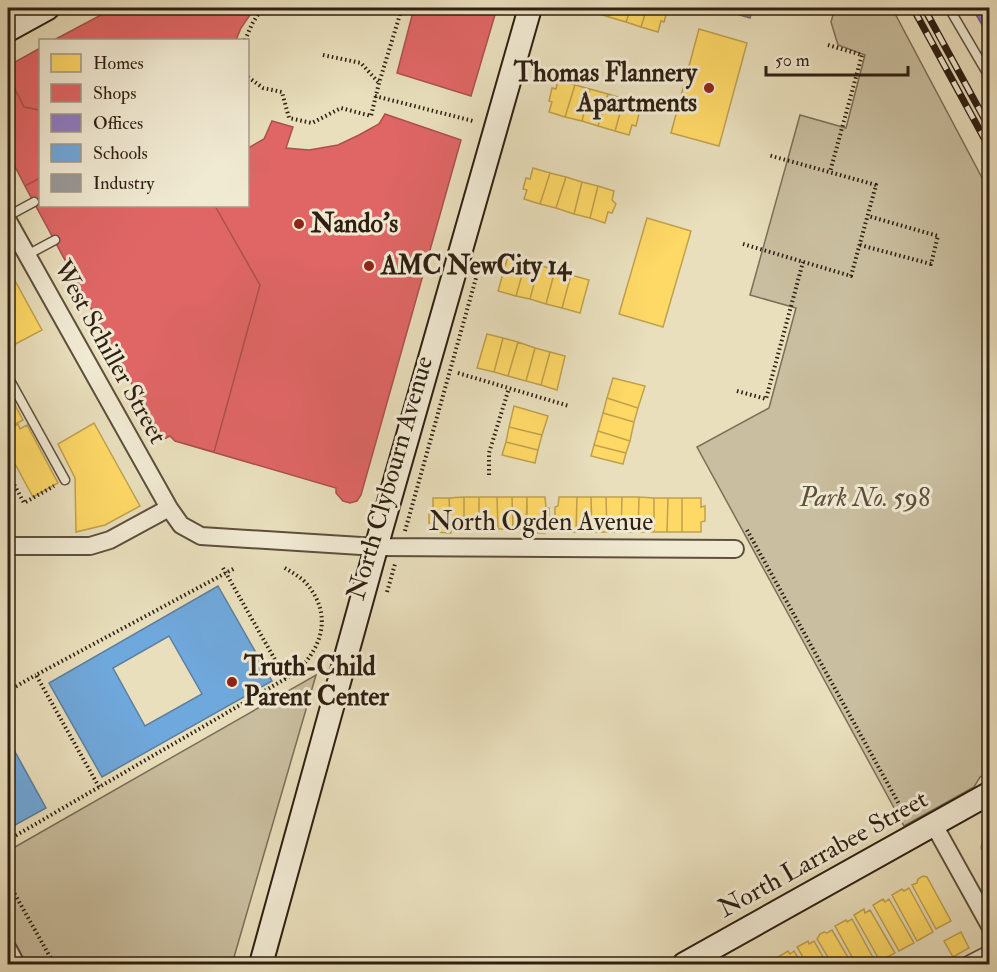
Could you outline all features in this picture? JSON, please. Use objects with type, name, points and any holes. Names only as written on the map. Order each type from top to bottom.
[{"type":"main road","points":[[8,30],[48,8]]},
{"type":"main road","name":"North Clybourn Avenue","points":[[258,963],[530,8]]},
{"type":"main road","name":"North Larrabee Street","points":[[684,964],[990,793]]},
{"type":"street","name":"West Schiller Street","points":[[8,221],[169,508]]},
{"type":"street","name":"North Ogden Avenue","points":[[169,508],[181,525],[201,536],[377,547],[735,549]]},
{"type":"street","points":[[8,546],[90,546],[110,540],[169,508]]},
{"type":"street","points":[[934,825],[990,926]]},
{"type":"street","points":[[8,949],[16,964]]},
{"type":"lane","points":[[949,8],[990,78]]},
{"type":"lane","points":[[8,216],[34,202]]},
{"type":"lane","points":[[27,255],[55,240]]},
{"type":"lane","points":[[8,377],[65,480]]},
{"type":"lane","points":[[961,964],[990,949]]},
{"type":"path","points":[[245,39],[261,8]]},
{"type":"path","points":[[249,79],[263,88],[282,93],[289,118],[312,123],[341,108],[370,116],[402,8]]},
{"type":"path","points":[[828,45],[862,55],[830,172]]},
{"type":"path","points":[[323,55],[362,63],[379,83]]},
{"type":"path","points":[[375,96],[472,121]]},
{"type":"path","points":[[743,244],[851,276],[860,245],[876,185],[768,154]]},
{"type":"path","points":[[860,245],[931,264],[938,236],[868,216]]},
{"type":"path","points":[[737,391],[766,399],[803,262]]},
{"type":"path","name":"North Clybourn Avenue","points":[[385,601],[477,277]]},
{"type":"path","points":[[458,373],[569,406]]},
{"type":"path","points":[[489,476],[489,453],[509,388]]},
{"type":"path","points":[[8,474],[24,503],[65,480]]},
{"type":"path","points":[[8,493],[16,488]]},
{"type":"path","points":[[747,530],[904,813]]},
{"type":"path","points":[[8,840],[297,672],[312,653],[321,635],[323,617],[317,598],[302,580],[283,567]]},
{"type":"path","points":[[223,568],[286,679]]},
{"type":"path","points":[[8,691],[235,568]]},
{"type":"path","points":[[36,675],[99,787]]},
{"type":"path","points":[[8,882],[54,964]]},
{"type":"green space","name":"Park No. 598","points":[[835,8],[892,8],[989,191],[989,772],[980,777],[974,787],[904,826],[697,447],[769,408],[796,308],[750,295],[800,115],[846,128],[865,55],[838,45],[831,22]]},
{"type":"green space","points":[[316,675],[232,964],[23,964],[8,937],[8,851]]},
{"type":"building: Homes","points":[[151,8],[162,8],[216,25],[218,39],[94,39]]},
{"type":"building: Homes","points":[[597,8],[612,8],[609,17],[596,13]]},
{"type":"building: Homes","points":[[612,8],[631,8],[626,22],[609,17]]},
{"type":"building: Homes","points":[[631,8],[647,8],[641,27],[626,22]]},
{"type":"building: Homes","points":[[647,8],[668,9],[658,32],[641,27]]},
{"type":"building: Homes","name":"Thomas Flannery Apartments","points":[[699,29],[747,43],[719,146],[671,133]]},
{"type":"building: Homes","points":[[39,71],[39,99],[30,96],[28,85]]},
{"type":"building: Homes","points":[[558,80],[575,85],[565,117],[549,112],[552,88],[556,89]]},
{"type":"building: Homes","points":[[575,85],[590,89],[582,121],[565,117]]},
{"type":"building: Homes","points":[[590,89],[608,94],[598,126],[582,121]]},
{"type":"building: Homes","points":[[608,94],[624,99],[615,131],[598,126]]},
{"type":"building: Homes","points":[[624,99],[639,103],[636,126],[632,125],[629,135],[615,131]]},
{"type":"building: Homes","points":[[533,168],[550,173],[540,204],[524,199],[527,190],[523,189],[526,178],[530,179]]},
{"type":"building: Homes","points":[[550,173],[566,177],[556,208],[540,204]]},
{"type":"building: Homes","points":[[566,177],[582,182],[574,214],[556,208]]},
{"type":"building: Homes","points":[[582,182],[598,186],[590,218],[574,214]]},
{"type":"building: Homes","points":[[598,186],[614,191],[612,200],[616,204],[612,213],[608,212],[605,223],[590,218]]},
{"type":"building: Homes","points":[[647,218],[691,231],[663,327],[619,314]]},
{"type":"building: Homes","points":[[508,256],[526,261],[516,296],[498,291]]},
{"type":"building: Homes","points":[[526,261],[539,265],[530,299],[516,296]]},
{"type":"building: Homes","points":[[539,265],[555,270],[546,304],[530,299]]},
{"type":"building: Homes","points":[[8,268],[42,330],[8,348]]},
{"type":"building: Homes","points":[[555,270],[571,275],[562,308],[546,304]]},
{"type":"building: Homes","points":[[571,275],[589,280],[580,313],[562,308]]},
{"type":"building: Homes","points":[[487,334],[503,338],[494,372],[477,368]]},
{"type":"building: Homes","points":[[503,338],[518,342],[508,376],[494,372]]},
{"type":"building: Homes","points":[[518,342],[535,348],[526,381],[508,376]]},
{"type":"building: Homes","points":[[535,348],[550,352],[541,385],[526,381]]},
{"type":"building: Homes","points":[[550,352],[565,356],[557,390],[541,385]]},
{"type":"building: Homes","points":[[613,378],[645,386],[638,408],[607,398]]},
{"type":"building: Homes","points":[[8,392],[23,420],[8,428]]},
{"type":"building: Homes","points":[[607,398],[638,408],[634,422],[603,413]]},
{"type":"building: Homes","points":[[514,406],[548,416],[542,435],[509,427]]},
{"type":"building: Homes","points":[[603,413],[634,422],[630,441],[598,431]]},
{"type":"building: Homes","points":[[94,423],[140,506],[105,525],[76,532],[75,478],[58,444]]},
{"type":"building: Homes","points":[[18,424],[20,429],[27,425],[58,483],[33,497],[8,451],[8,436],[10,435],[8,430]]},
{"type":"building: Homes","points":[[509,427],[542,435],[538,450],[506,442]]},
{"type":"building: Homes","points":[[598,431],[630,441],[626,453],[594,445]]},
{"type":"building: Homes","points":[[506,442],[538,450],[535,463],[502,455]]},
{"type":"building: Homes","points":[[594,445],[626,453],[623,464],[591,456]]},
{"type":"building: Homes","points":[[464,497],[479,497],[479,529],[464,529]]},
{"type":"building: Homes","points":[[464,497],[464,529],[451,529],[449,498]]},
{"type":"building: Homes","points":[[479,497],[497,497],[498,529],[479,529]]},
{"type":"building: Homes","points":[[497,497],[512,497],[513,529],[498,529]]},
{"type":"building: Homes","points":[[512,497],[527,497],[526,529],[513,529]]},
{"type":"building: Homes","points":[[527,497],[545,497],[546,508],[549,508],[549,523],[545,523],[545,533],[527,533]]},
{"type":"building: Homes","points":[[559,497],[577,497],[576,532],[559,532],[559,523],[555,522],[555,507],[558,506]]},
{"type":"building: Homes","points":[[577,497],[591,497],[592,532],[576,532]]},
{"type":"building: Homes","points":[[591,497],[606,497],[607,532],[592,532]]},
{"type":"building: Homes","points":[[606,497],[622,497],[621,532],[607,532]]},
{"type":"building: Homes","points":[[622,497],[639,497],[638,532],[621,532]]},
{"type":"building: Homes","points":[[639,497],[654,498],[654,532],[638,532]]},
{"type":"building: Homes","points":[[433,498],[449,498],[451,533],[433,532],[433,524],[429,523],[429,509],[433,508]]},
{"type":"building: Homes","points":[[654,498],[668,498],[667,532],[654,532]]},
{"type":"building: Homes","points":[[668,498],[682,498],[682,532],[667,532]]},
{"type":"building: Homes","points":[[682,498],[701,498],[701,507],[705,506],[705,521],[701,522],[701,532],[682,532]]},
{"type":"building: Homes","points":[[990,840],[990,863],[981,848],[982,844]]},
{"type":"building: Homes","points":[[923,876],[927,877],[951,921],[936,929],[912,885]]},
{"type":"building: Homes","points":[[909,888],[933,932],[917,941],[892,895]]},
{"type":"building: Homes","points":[[883,899],[885,902],[889,899],[914,943],[899,951],[873,905]]},
{"type":"building: Homes","points":[[864,909],[865,913],[870,910],[895,953],[880,961],[854,915]]},
{"type":"building: Homes","points":[[852,919],[876,963],[856,964],[835,926]]},
{"type":"building: Homes","points":[[832,930],[852,964],[832,964],[817,939],[820,934]]},
{"type":"building: Homes","points":[[961,932],[969,948],[953,957],[944,941]]},
{"type":"building: Homes","points":[[808,941],[809,944],[814,941],[827,964],[807,964],[797,947]]},
{"type":"building: Homes","points":[[788,951],[790,954],[794,951],[802,964],[782,964],[778,957]]},
{"type":"building: Shops","points":[[114,8],[254,9],[236,39],[56,39]]},
{"type":"building: Shops","points":[[414,8],[497,8],[471,96],[397,73]]},
{"type":"building: Shops","points":[[39,49],[39,110],[24,107],[8,75],[8,66]]},
{"type":"building: Shops","points":[[8,75],[24,107],[39,110],[39,179],[25,186],[8,153]]},
{"type":"building: Shops","points":[[385,114],[461,140],[361,495],[357,501],[350,503],[343,501],[336,493],[336,488],[175,441],[170,436],[162,440],[25,186],[39,179],[39,207],[249,207],[249,147],[264,139],[272,121],[293,127],[286,148],[309,150],[338,145],[379,124]]},
{"type":"building: Shops","points":[[39,179],[39,207],[216,207],[260,285],[214,452],[175,441],[170,436],[162,440],[25,186]]},
{"type":"building: Offices","points":[[972,8],[990,8],[990,38]]},
{"type":"building: Schools","name":"Truth-Child Parent Center","points":[[218,586],[272,681],[102,777],[49,683]],"holes":[[[169,636],[202,694],[145,726],[113,668]]]},
{"type":"building: Schools","points":[[8,739],[46,808],[8,829]]},
{"type":"building: Industry","points":[[716,8],[753,8],[750,18]]},
{"type":"railway","points":[[913,8],[990,149]]},
{"type":"railway","points":[[924,8],[990,129]]},
{"type":"place","name":"Thomas Flannery Apartments","points":[[709,88]]},
{"type":"place","name":"Nando's","points":[[299,224]]},
{"type":"place","name":"AMC NewCity 14","points":[[369,266]]},
{"type":"place","name":"Truth-Child Parent Center","points":[[232,682]]}]
